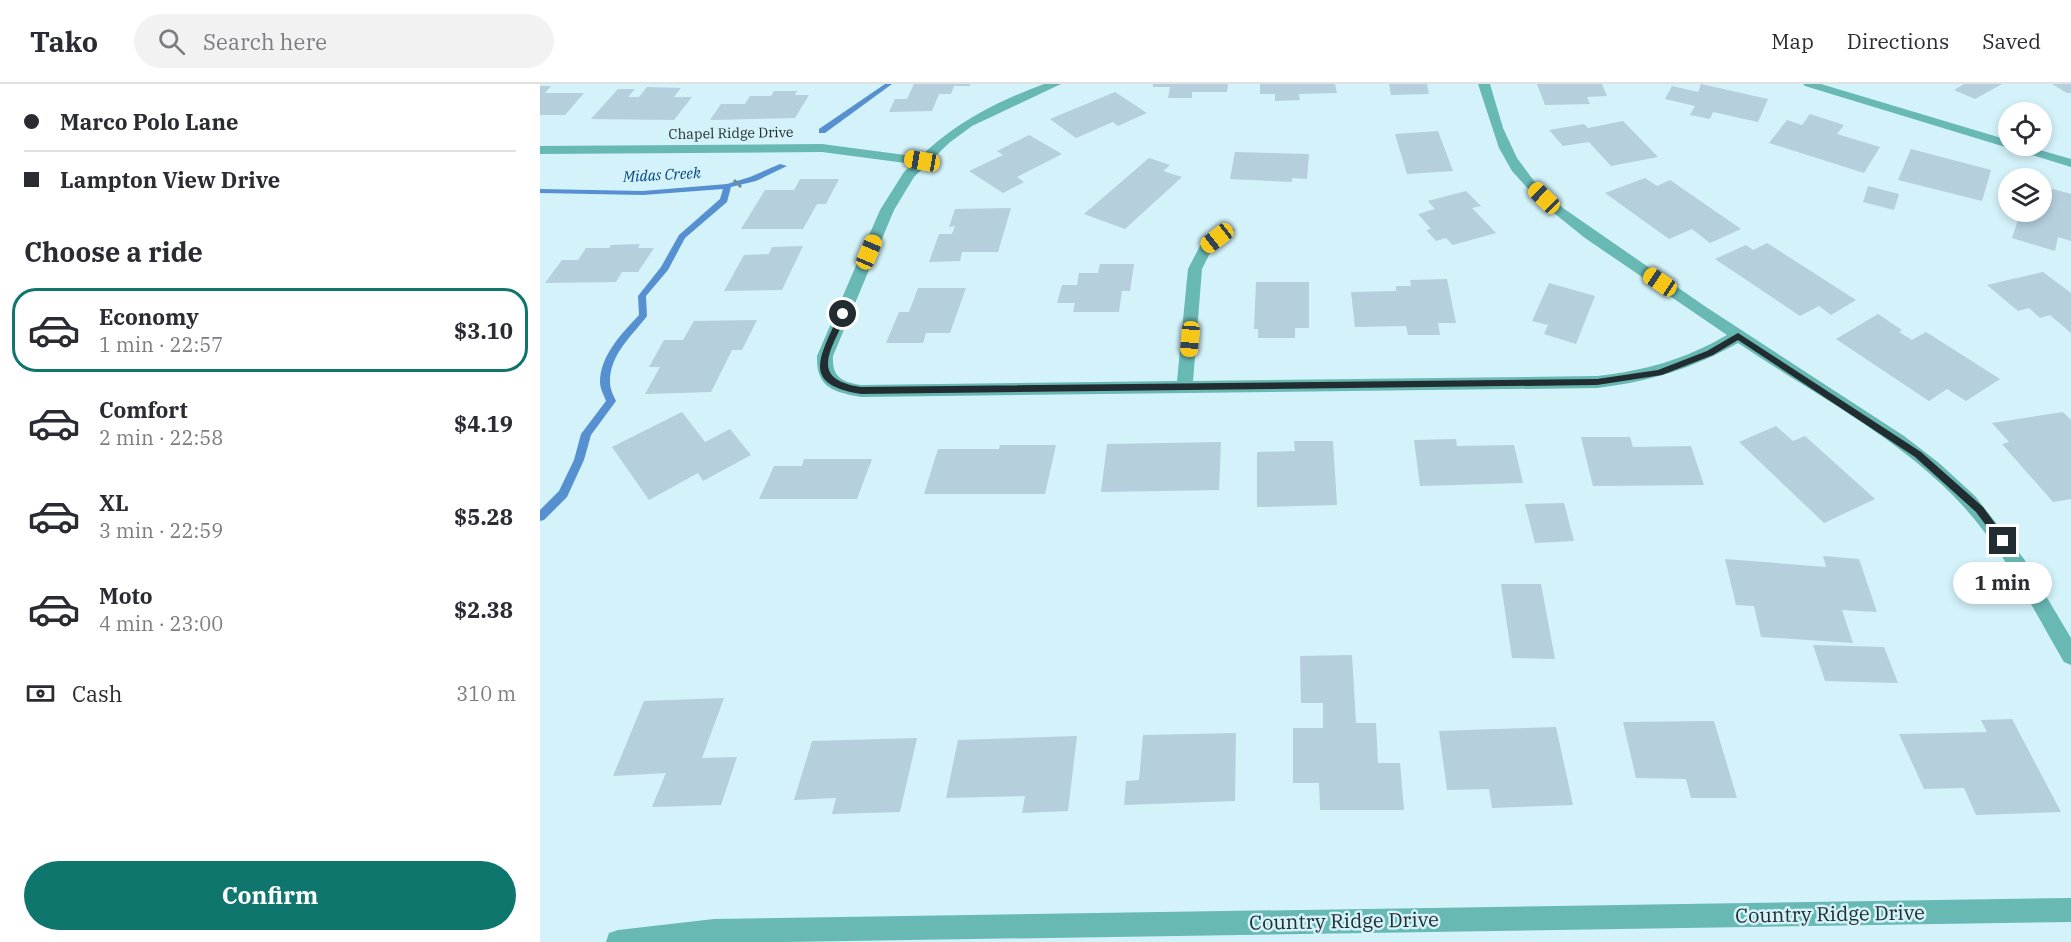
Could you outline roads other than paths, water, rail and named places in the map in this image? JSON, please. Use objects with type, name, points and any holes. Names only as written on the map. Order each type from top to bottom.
[{"type":"street","points":[[1055,84],[1018,98],[968,123],[922,161],[896,192],[825,356],[824,369],[829,381],[843,388],[861,391],[1597,382],[1659,373],[1710,353],[1738,336]]},
{"type":"street","points":[[1484,84],[1504,146],[1533,187],[1581,229],[1738,336],[1903,444],[1949,481],[1979,510],[2003,541],[2071,656]]},
{"type":"street","points":[[1809,84],[1998,141]]},
{"type":"street","name":"Chapel Ridge Drive","points":[[540,150],[822,148],[922,161]]},
{"type":"street","points":[[2048,156],[2071,163]]},
{"type":"street","points":[[1185,386],[1196,269],[1206,247],[1228,230]]},
{"type":"street","name":"Country Ridge Drive","points":[[618,942],[714,931],[2071,910]]},
{"type":"waterway","name":"Midas Creek","points":[[822,131],[889,84]]},
{"type":"waterway","name":"Midas Creek","points":[[727,186],[753,179],[783,166]]},
{"type":"waterway","name":"Midas Creek","points":[[540,191],[643,193],[727,186]]},
{"type":"waterway","points":[[540,517],[563,494],[579,460],[586,434],[611,401],[605,383],[608,364],[618,346],[643,316],[642,296],[665,268],[682,237],[724,200],[727,186]]}]
